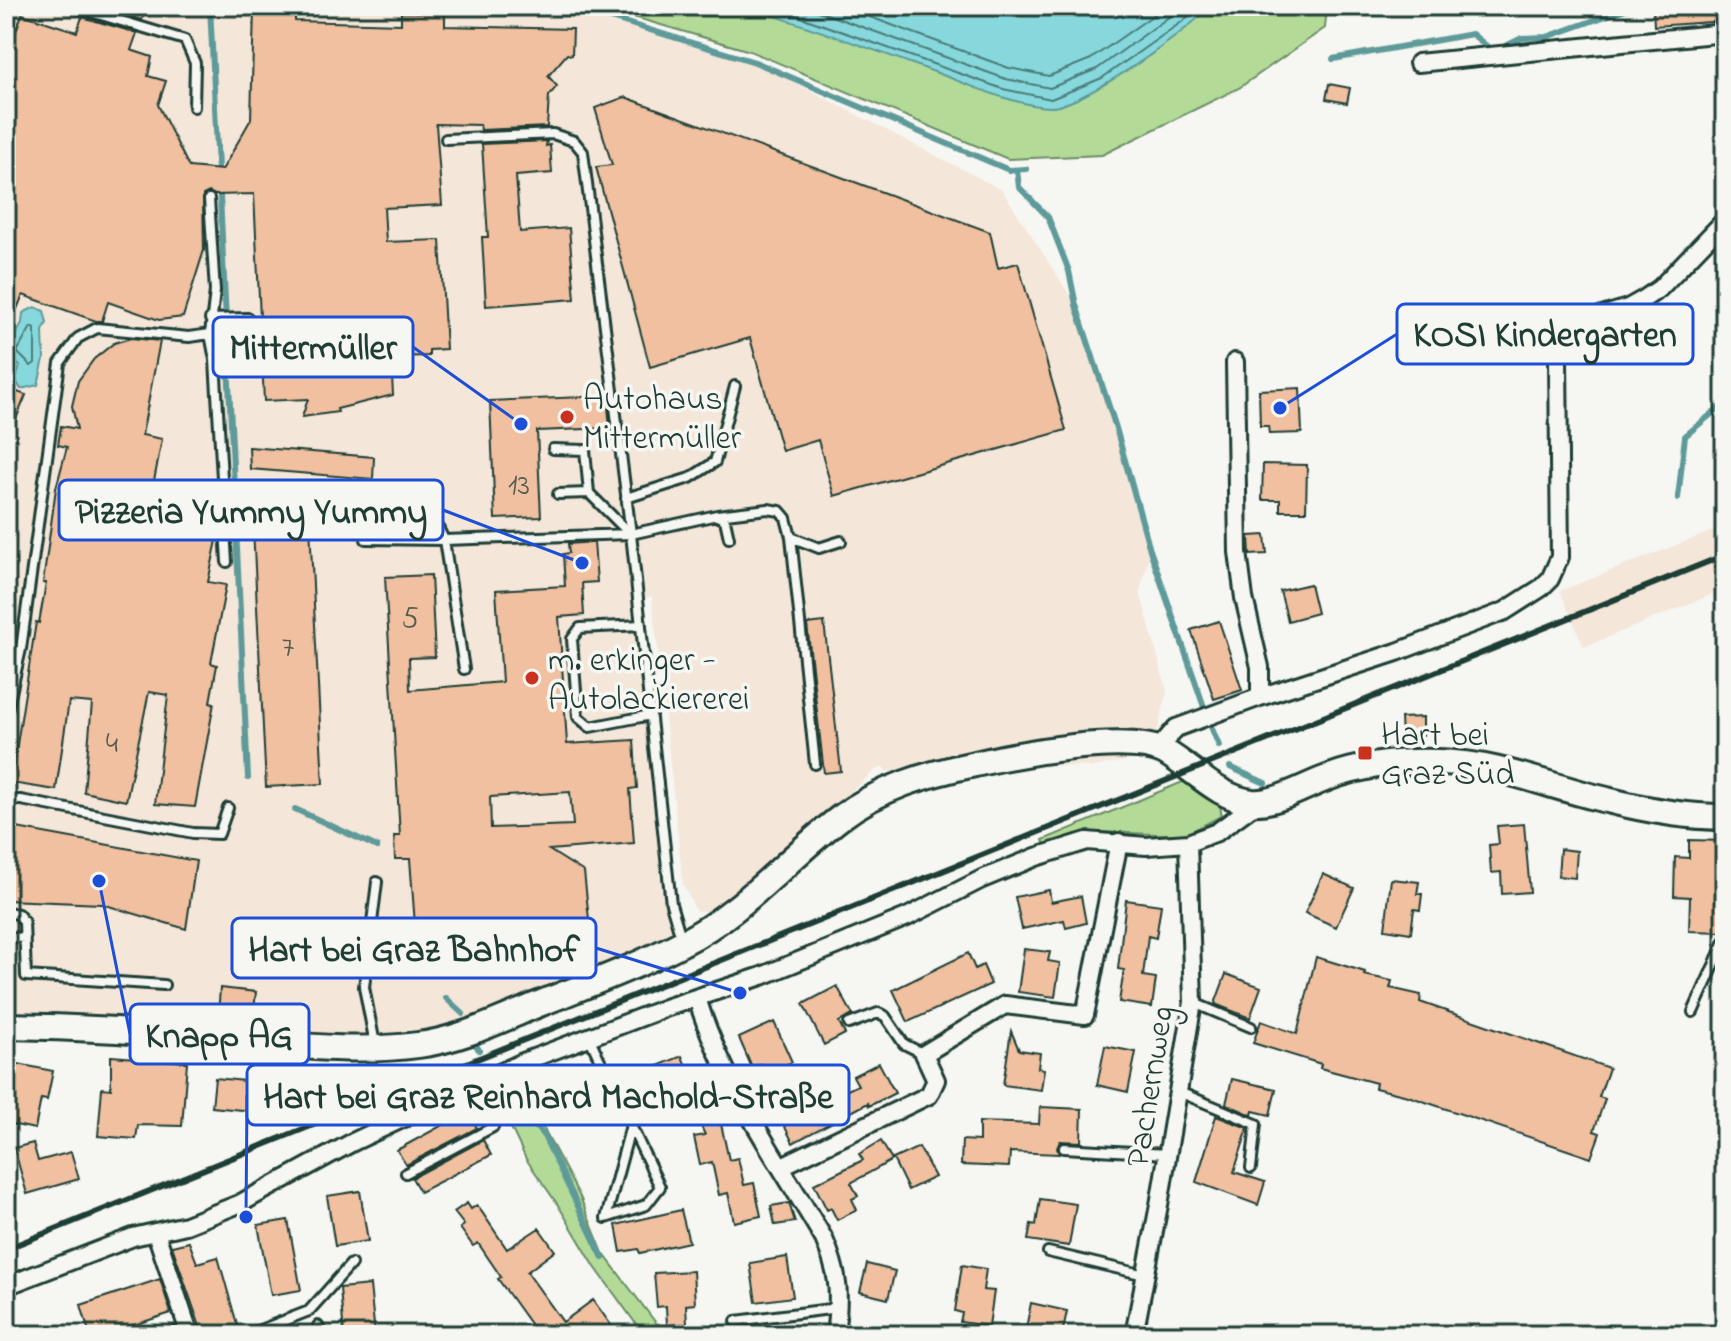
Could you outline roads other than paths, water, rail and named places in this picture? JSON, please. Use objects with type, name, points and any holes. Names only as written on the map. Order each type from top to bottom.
[{"type":"main road","points":[[6,1026],[106,1028],[317,1047],[421,1045],[490,1024],[682,943],[725,917],[842,816],[871,798],[905,783],[974,764],[1053,749],[1131,745],[1158,749],[1219,790],[1258,802],[1280,797],[1335,775],[1422,761],[1468,763],[1605,800],[1672,814],[1725,817]]},
{"type":"street","points":[[1418,63],[1725,33]]},
{"type":"street","points":[[1158,749],[1176,728],[1456,630],[1505,611],[1541,588],[1550,579],[1560,557],[1558,358],[1565,337],[1585,319],[1628,308],[1660,288],[1725,220]]},
{"type":"street","points":[[1235,362],[1238,552],[1244,598],[1260,667],[1260,697]]},
{"type":"street","points":[[6,1286],[133,1237],[156,1233],[239,1204],[353,1142],[523,1062],[762,976],[907,917],[982,879],[1036,857],[1087,841],[1146,846],[1188,843],[1217,832],[1258,802]]},
{"type":"street","points":[[782,1166],[929,1095],[936,1080],[924,1054],[1005,1005],[1085,1015],[1119,842]]},
{"type":"street","name":"Pachernweg","points":[[1134,1335],[1193,1002],[1188,843]]},
{"type":"street","points":[[697,998],[705,1023],[737,1092],[824,1239],[835,1264],[840,1291],[835,1335]]},
{"type":"street","points":[[156,1233],[189,1331]]},
{"type":"lane","points":[[71,6],[185,40],[195,63],[194,107]]},
{"type":"lane","points":[[446,139],[553,134],[574,141],[583,152],[631,534],[671,904],[682,943]]},
{"type":"lane","points":[[209,199],[215,291],[210,334],[215,360],[227,562]]},
{"type":"lane","points":[[210,319],[248,318]]},
{"type":"lane","points":[[6,715],[21,649],[60,363],[78,338],[97,328],[189,337],[210,334]]},
{"type":"lane","points":[[626,498],[690,478],[715,462],[735,386]]},
{"type":"lane","points":[[553,449],[585,450],[589,493],[631,534]]},
{"type":"lane","points":[[558,494],[589,493]]},
{"type":"lane","points":[[425,500],[444,540],[464,669]]},
{"type":"lane","points":[[366,539],[444,540],[631,534],[717,515],[768,509],[780,511],[786,518],[791,537],[815,764]]},
{"type":"lane","points":[[717,515],[725,520],[729,538]]},
{"type":"lane","points":[[791,537],[819,548],[841,541]]},
{"type":"lane","points":[[641,625],[580,628],[572,639],[578,717],[590,727],[651,715]]},
{"type":"lane","points":[[6,800],[21,800],[193,833],[219,834],[228,808]]},
{"type":"lane","points":[[376,1048],[364,987],[377,882]]},
{"type":"lane","points":[[6,912],[18,914],[24,922],[26,976],[164,985]]},
{"type":"lane","points":[[6,937],[25,938]]},
{"type":"lane","points":[[1693,1012],[1697,997],[1725,941]]},
{"type":"lane","points":[[1193,1002],[1251,1027]]},
{"type":"lane","points":[[849,1024],[878,1013],[885,1016],[904,1044],[924,1054]]},
{"type":"lane","points":[[589,1036],[631,1125],[660,1187],[646,1205],[606,1218],[631,1125]]},
{"type":"lane","points":[[1179,1092],[1256,1124],[1251,1168]]},
{"type":"lane","points":[[406,1173],[493,1127]]},
{"type":"lane","points":[[1064,1148],[1168,1154]]},
{"type":"lane","points":[[1048,1252],[1145,1275]]},
{"type":"lane","points":[[247,1335],[309,1311],[351,1264]]},
{"type":"lane","points":[[736,1321],[839,1308]]},
{"type":"lane","points":[[166,1335],[189,1331]]},
{"type":"water","points":[[743,6],[1209,6],[1159,49],[1109,82],[1065,104],[1051,107],[995,95],[842,38]]},
{"type":"water","points":[[35,307],[44,311],[47,323],[43,331],[44,359],[38,385],[21,389],[15,380],[20,366],[7,354],[22,323],[23,313]]},
{"type":"waterway","points":[[210,6],[218,169]]},
{"type":"waterway","points":[[571,6],[755,62],[1009,170],[1026,169]]},
{"type":"waterway","points":[[1333,59],[1472,34],[1494,52],[1522,38],[1547,37],[1634,6]]},
{"type":"waterway","points":[[1017,170],[1019,187],[1048,217],[1069,271],[1076,305],[1116,428],[1150,550],[1205,710]]},
{"type":"waterway","points":[[220,196],[248,778]]},
{"type":"waterway","points":[[1678,498],[1685,436],[1725,403]]},
{"type":"waterway","points":[[1210,724],[1219,746]]},
{"type":"waterway","points":[[1230,767],[1265,783]]},
{"type":"waterway","points":[[295,809],[377,847]]},
{"type":"waterway","points":[[446,998],[463,1014]]},
{"type":"waterway","points":[[476,1045],[479,1050]]},
{"type":"waterway","points":[[506,1092],[544,1136],[603,1258]]},
{"type":"railway","points":[[6,1249],[1725,555]]},
{"type":"place","name":"KOSI Kindergarten","points":[[1280,408]]},
{"type":"place","name":"Autohaus Mittermüller","points":[[567,417]]},
{"type":"place","name":"Mittermüller","points":[[521,424]]},
{"type":"place","name":"Pizzeria Yummy Yummy","points":[[582,563]]},
{"type":"place","name":"m. erkinger - Autolackiererei","points":[[532,678]]},
{"type":"place","name":"Hart bei Graz Süd","points":[[1365,753]]},
{"type":"place","name":"Knapp AG","points":[[99,881]]},
{"type":"place","name":"Hart bei Graz Bahnhof","points":[[740,993]]},
{"type":"place","name":"Hart bei Graz Reinhard Machold-Straße","points":[[246,1217]]}]
